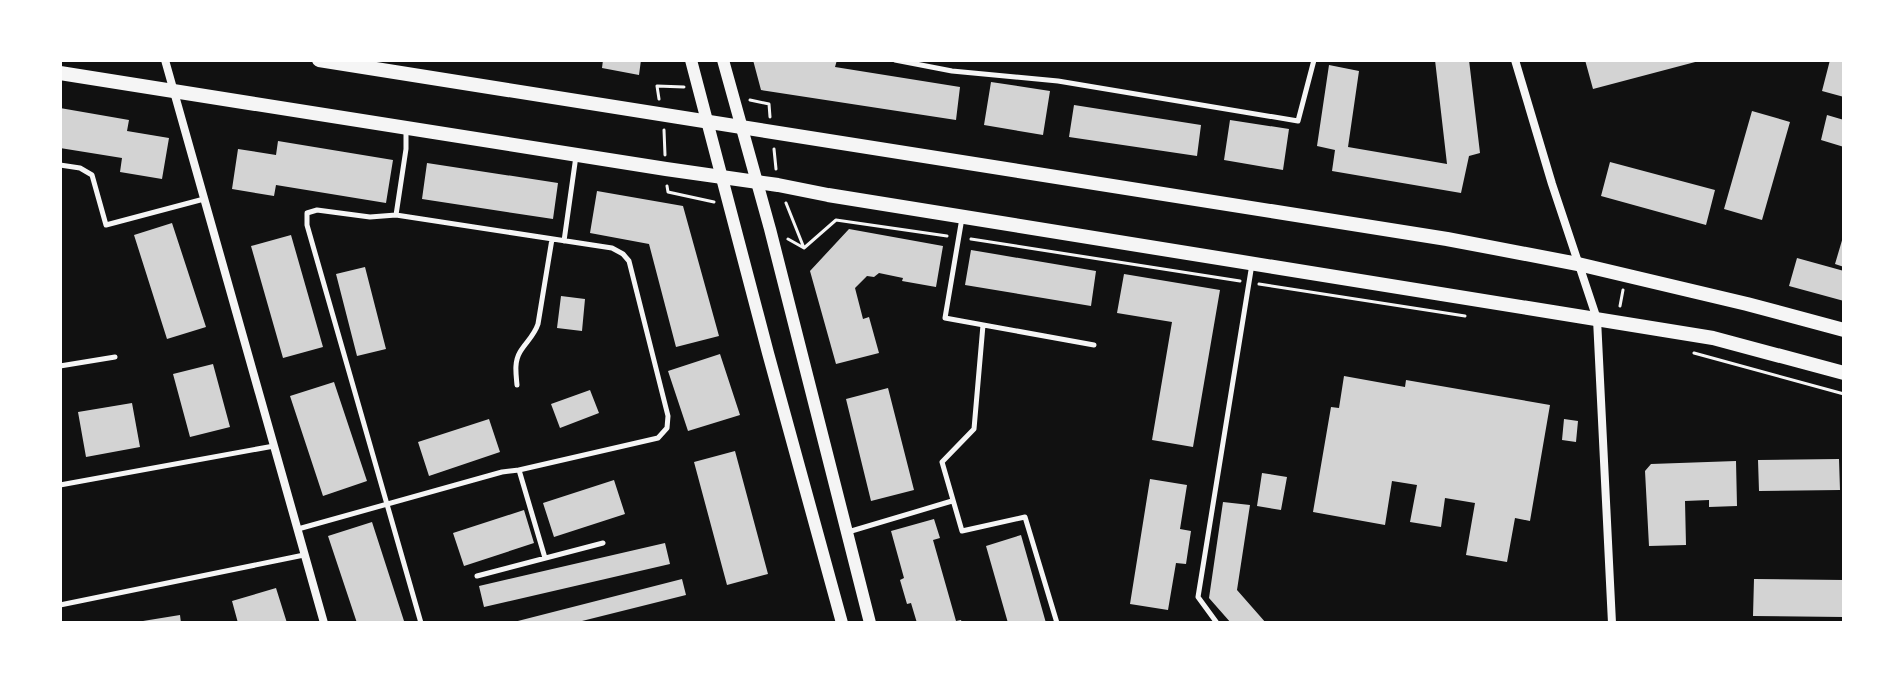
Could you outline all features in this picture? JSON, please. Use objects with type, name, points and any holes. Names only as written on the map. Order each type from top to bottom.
[{"type":"main road","points":[[319,60],[1447,239],[1578,264],[1844,330]]},
{"type":"main road","points":[[60,73],[757,182],[1713,338],[1844,373]]},
{"type":"street","points":[[165,60],[324,623]]},
{"type":"street","points":[[691,60],[842,623]]},
{"type":"street","points":[[723,60],[870,623]]},
{"type":"street","points":[[1515,60],[1597,319],[1612,623]]},
{"type":"lane","points":[[895,60],[952,71],[1058,81],[1298,121],[1314,60]]},
{"type":"lane","points":[[396,215],[406,128]]},
{"type":"lane","points":[[564,241],[576,155]]},
{"type":"lane","points":[[60,165],[80,168],[92,175],[106,225],[204,199]]},
{"type":"lane","points":[[298,529],[388,504],[502,472],[658,438],[667,428],[668,416],[629,261],[623,254],[612,248],[396,215],[370,217],[317,210],[307,213],[307,225],[388,504],[421,623]]},
{"type":"lane","points":[[962,217],[945,318],[1094,345]]},
{"type":"lane","points":[[517,385],[516,362],[538,324],[552,239]]},
{"type":"lane","points":[[1217,623],[1198,597],[1252,263]]},
{"type":"lane","points":[[983,325],[974,429],[942,462],[962,531],[1025,517],[1057,623]]},
{"type":"lane","points":[[60,366],[115,357]]},
{"type":"lane","points":[[60,485],[274,446]]},
{"type":"lane","points":[[519,470],[545,558]]},
{"type":"lane","points":[[847,532],[952,501]]},
{"type":"lane","points":[[477,576],[603,543]]},
{"type":"lane","points":[[60,605],[305,554]]},
{"type":"path","points":[[657,86],[663,115],[668,192]]},
{"type":"path","points":[[1617,323],[1626,276]]},
{"type":"building","points":[[603,60],[641,60],[639,75],[602,68]]},
{"type":"building","points":[[753,60],[837,60],[835,67],[960,87],[956,120],[761,90]]},
{"type":"building","points":[[1435,60],[1469,60],[1480,153],[1469,156],[1461,193],[1332,171],[1335,150],[1317,146],[1329,65],[1359,71],[1348,147],[1447,164]]},
{"type":"building","points":[[1585,60],[1699,60],[1699,61],[1593,89]]},
{"type":"building","points":[[1830,60],[1844,62],[1844,97],[1822,91]]},
{"type":"building","points":[[991,82],[1050,91],[1043,135],[984,125]]},
{"type":"building","points":[[1074,105],[1201,125],[1197,156],[1069,137]]},
{"type":"building","points":[[60,108],[129,120],[127,131],[169,138],[162,179],[120,172],[122,158],[60,148]]},
{"type":"building","points":[[1752,111],[1790,122],[1762,220],[1724,209]]},
{"type":"building","points":[[1827,115],[1844,120],[1844,147],[1821,140]]},
{"type":"building","points":[[1230,120],[1289,129],[1283,170],[1224,160]]},
{"type":"building","points":[[278,141],[393,160],[386,203],[276,185],[274,196],[232,189],[238,149],[276,155]]},
{"type":"building","points":[[1610,162],[1715,190],[1706,225],[1601,196]]},
{"type":"building","points":[[427,163],[558,183],[553,219],[422,199]]},
{"type":"building","points":[[597,191],[683,206],[719,336],[676,347],[649,244],[590,233]]},
{"type":"building","points":[[172,223],[206,327],[167,339],[134,235]]},
{"type":"building","points":[[849,229],[943,246],[936,287],[879,273],[874,277],[867,276],[855,288],[863,319],[869,317],[879,353],[836,364],[810,271]]},
{"type":"building","points":[[291,235],[323,347],[283,358],[251,246]]},
{"type":"building","points":[[1844,238],[1844,267],[1835,264]]},
{"type":"building","points":[[971,250],[1096,271],[1091,306],[965,285]]},
{"type":"building","points":[[1797,258],[1844,271],[1844,301],[1789,286]]},
{"type":"building","points":[[365,267],[386,349],[357,356],[336,274]]},
{"type":"building","points":[[1124,274],[1220,290],[1193,447],[1152,440],[1172,322],[1117,313]]},
{"type":"building","points":[[561,296],[585,299],[582,331],[557,328]]},
{"type":"building","points":[[720,354],[740,415],[688,431],[668,371]]},
{"type":"building","points":[[213,364],[230,427],[190,437],[173,374]]},
{"type":"building","points":[[1344,376],[1405,387],[1406,380],[1550,405],[1530,521],[1515,518],[1507,562],[1466,555],[1475,503],[1445,498],[1441,527],[1410,522],[1417,485],[1392,481],[1385,525],[1313,512],[1331,407],[1339,408]]},
{"type":"building","points":[[334,382],[367,481],[323,496],[290,396]]},
{"type":"building","points":[[888,388],[914,490],[871,501],[846,399]]},
{"type":"building","points":[[590,390],[599,413],[560,428],[551,404]]},
{"type":"building","points":[[132,403],[140,447],[86,457],[78,412]]},
{"type":"building","points":[[489,419],[500,452],[429,476],[418,442]]},
{"type":"building","points":[[1564,419],[1578,421],[1576,442],[1562,440]]},
{"type":"building","points":[[735,451],[768,574],[727,585],[694,462]]},
{"type":"building","points":[[1839,459],[1840,490],[1759,491],[1758,460]]},
{"type":"building","points":[[1736,461],[1737,506],[1709,507],[1709,500],[1685,501],[1686,545],[1649,546],[1645,471],[1651,464]]},
{"type":"building","points":[[1262,473],[1287,477],[1281,510],[1257,506]]},
{"type":"building","points":[[1150,479],[1187,485],[1180,529],[1191,531],[1186,564],[1176,563],[1168,610],[1130,604]]},
{"type":"building","points":[[614,480],[625,514],[554,537],[543,503]]},
{"type":"building","points":[[1223,502],[1250,505],[1237,590],[1266,623],[1231,623],[1209,598]]},
{"type":"building","points":[[524,510],[534,543],[464,566],[453,533]]},
{"type":"building","points":[[934,519],[940,538],[933,540],[956,621],[961,620],[962,623],[917,623],[900,580],[904,578],[891,531]]},
{"type":"building","points":[[372,522],[404,621],[399,623],[357,623],[328,536]]},
{"type":"building","points":[[1021,535],[1046,623],[1008,623],[986,546]]},
{"type":"building","points":[[665,543],[670,564],[484,607],[479,586]]},
{"type":"building","points":[[682,579],[686,595],[574,623],[510,623]]},
{"type":"building","points":[[1754,579],[1844,580],[1844,617],[1753,616]]},
{"type":"building","points":[[276,588],[287,623],[238,623],[232,601]]},
{"type":"building","points":[[180,615],[181,623],[143,623],[143,621]]}]
